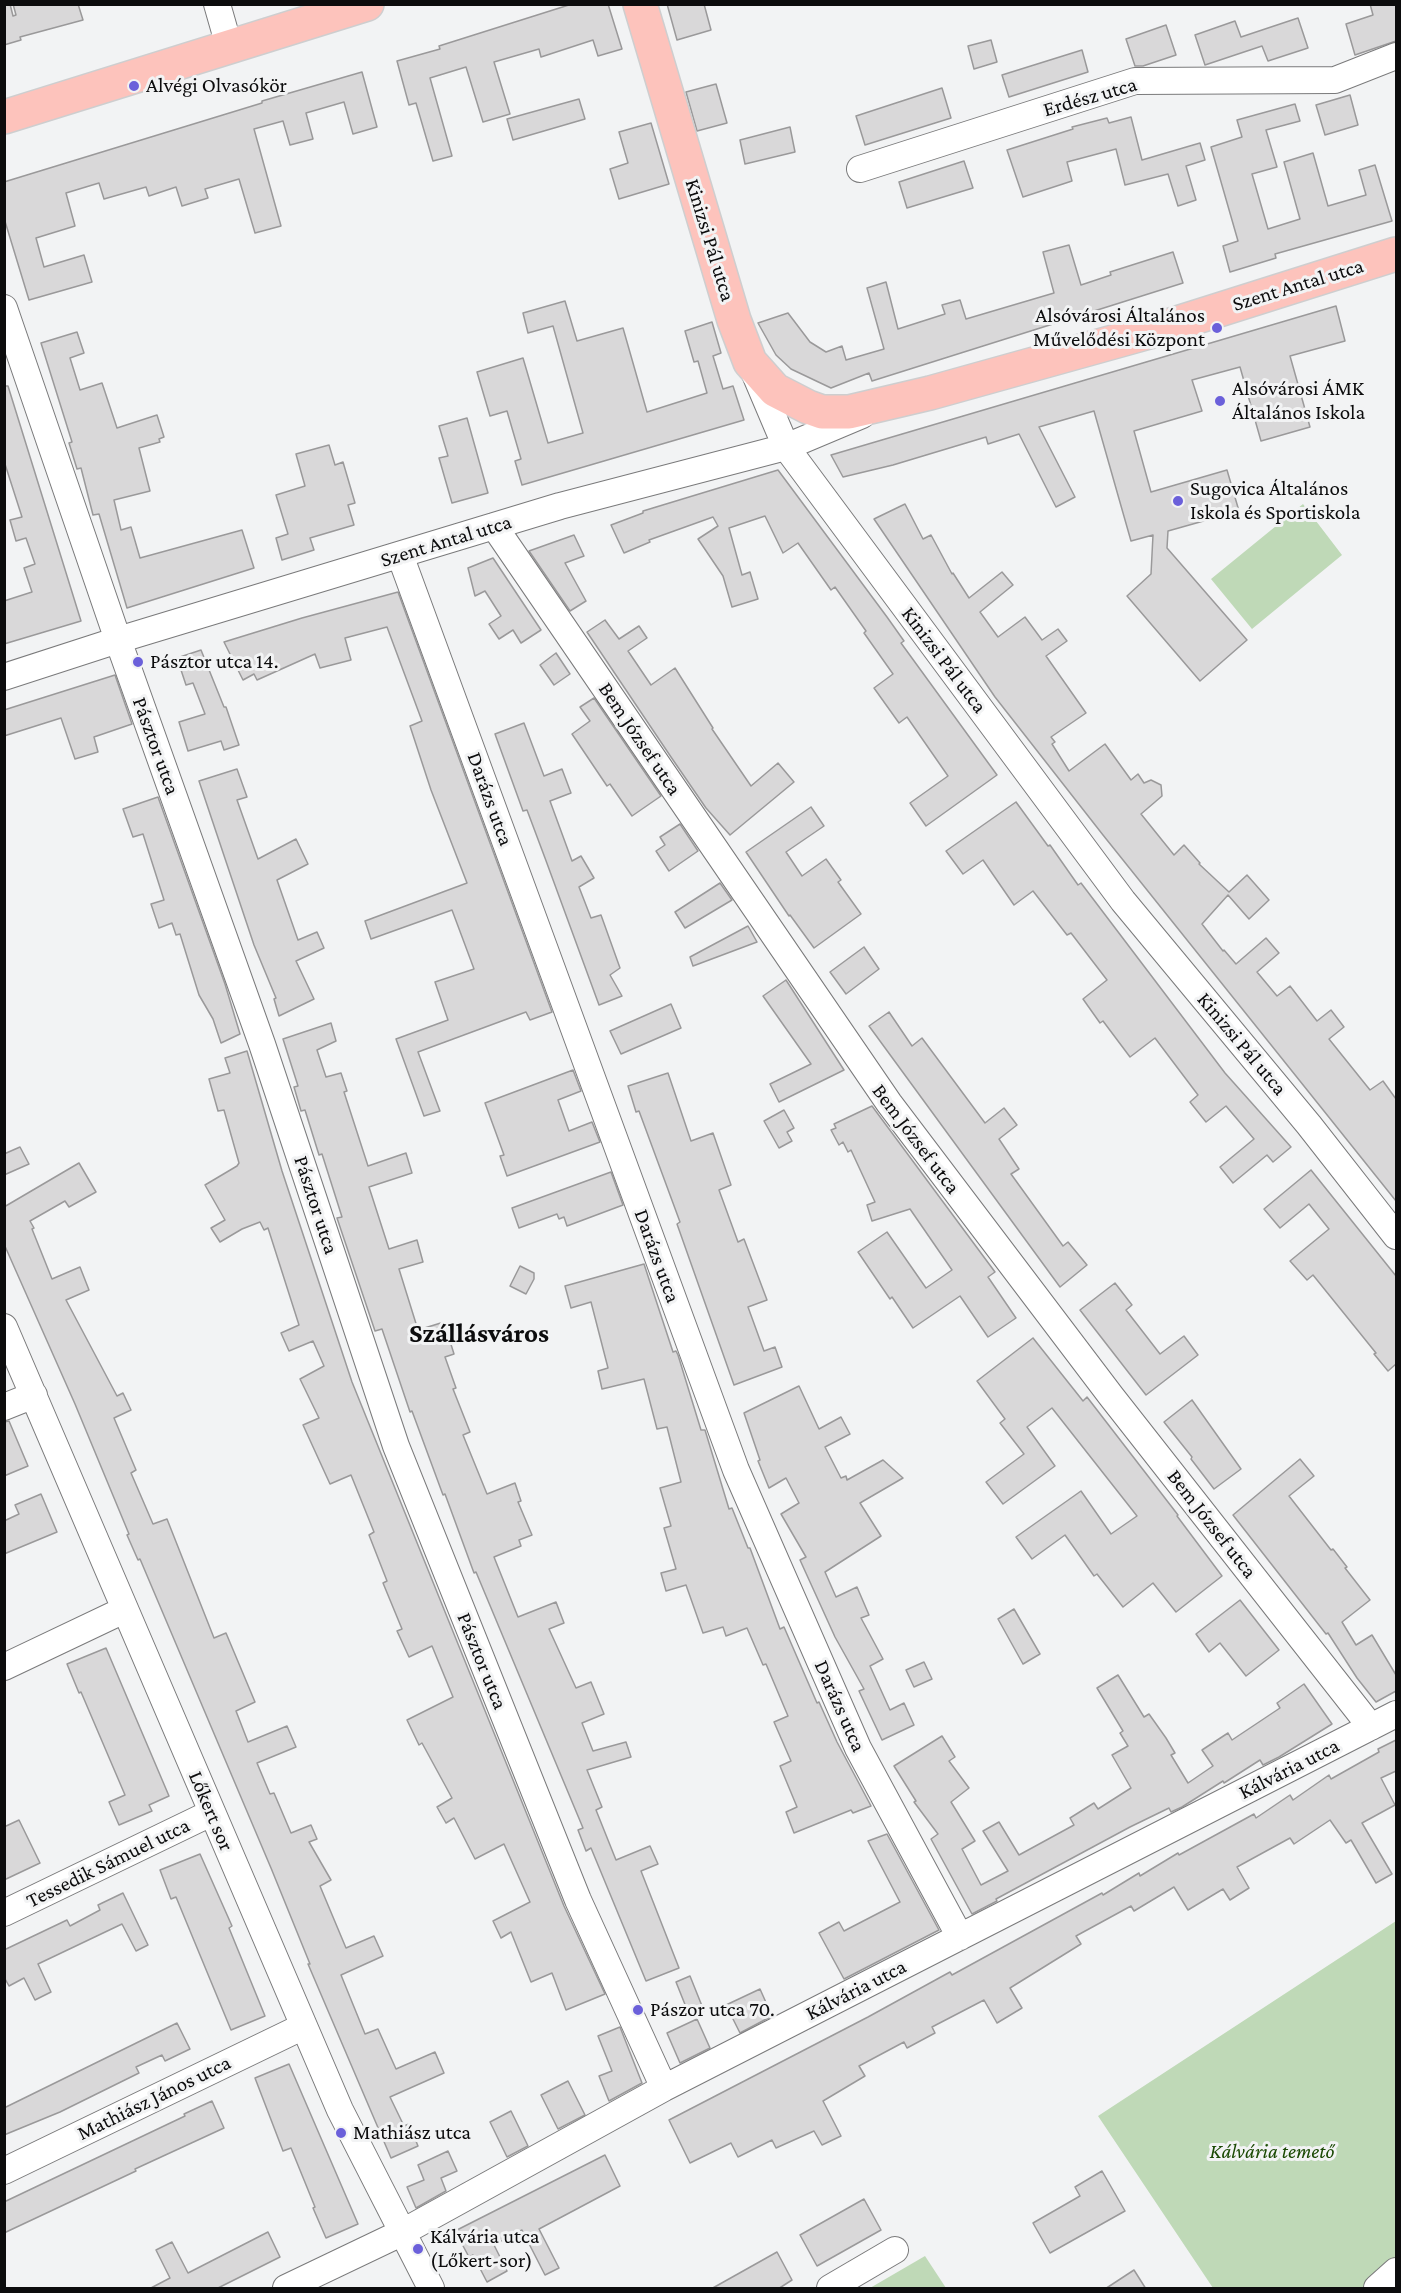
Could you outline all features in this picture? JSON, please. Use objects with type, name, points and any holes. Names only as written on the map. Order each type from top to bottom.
[{"type":"main road","points":[[4,117],[367,4]]},
{"type":"main road","name":"Kinizsi Pál utca","points":[[640,4],[734,320],[750,362]]},
{"type":"main road","name":"Szent Antal utca","points":[[750,362],[776,390],[808,407],[822,412],[849,412],[887,404],[1149,332],[1396,254]]},
{"type":"street","points":[[217,4],[229,46]]},
{"type":"street","name":"Erdész utca","points":[[860,169],[1135,81],[1335,80],[1396,56]]},
{"type":"street","name":"Pásztor utca","points":[[4,308],[118,640],[262,1044],[396,1446],[578,1900],[664,2088]]},
{"type":"street","name":"Kinizsi Pál utca","points":[[750,362],[786,447],[1123,901],[1310,1125],[1396,1236]]},
{"type":"street","name":"Szent Antal utca","points":[[4,677],[118,640],[560,506],[786,447],[887,404]]},
{"type":"street","name":"Bem József utca","points":[[494,526],[888,1104],[1111,1396],[1371,1727]]},
{"type":"street","name":"Darázs utca","points":[[400,555],[736,1470],[858,1748],[960,1937]]},
{"type":"street","name":"Lőkert sor","points":[[4,1327],[340,2110],[430,2289]]},
{"type":"street","points":[[4,1407],[34,1395]]},
{"type":"street","points":[[4,1667],[124,1610]]},
{"type":"street","name":"Kálvária utca","points":[[286,2289],[401,2233],[664,2088],[1396,1714]]},
{"type":"street","name":"Tessedik Sámuel utca","points":[[4,1913],[211,1813]]},
{"type":"street","name":"Mathiász János utca","points":[[4,2170],[304,2026]]},
{"type":"street","points":[[830,2289],[895,2250]]},
{"type":"street","points":[[1377,2289],[1396,2271]]},
{"type":"green space","points":[[1303,504],[1342,555],[1252,629],[1211,579]]},
{"type":"green space","name":"Kálvária temető","points":[[1396,1921],[1396,2271],[1377,2288],[1213,2288],[1098,2116]]},
{"type":"green space","points":[[925,2256],[946,2288],[870,2288]]},
{"type":"building","points":[[4,4],[10,4],[13,16],[16,15],[13,4],[78,4],[83,20],[20,37],[21,40],[4,45]]},
{"type":"building","points":[[572,4],[608,4],[622,49],[598,56],[593,40],[541,57],[539,49],[494,62],[510,114],[483,122],[466,67],[430,78],[452,156],[433,161],[416,103],[409,105],[397,61],[440,49],[439,46]]},
{"type":"building","points":[[667,4],[704,4],[711,30],[677,40]]},
{"type":"building","points":[[1370,4],[1396,4],[1396,41],[1355,55],[1346,24],[1373,15]]},
{"type":"building","points":[[1298,18],[1308,48],[1268,61],[1262,46],[1205,65],[1195,35],[1235,21],[1241,37]]},
{"type":"building","points":[[1166,25],[1176,55],[1143,66],[1135,66],[1126,39]]},
{"type":"building","points":[[991,40],[997,62],[974,69],[968,46]]},
{"type":"building","points":[[1082,50],[1088,72],[1009,97],[1002,75]]},
{"type":"building","points":[[362,72],[377,127],[353,134],[344,102],[306,113],[313,139],[290,145],[283,121],[254,129],[281,226],[255,233],[239,179],[205,189],[208,198],[182,206],[176,187],[149,196],[146,187],[104,199],[99,183],[66,193],[75,226],[36,238],[44,267],[84,255],[92,282],[29,300],[4,218],[4,182]]},
{"type":"building","points":[[716,84],[727,123],[697,131],[686,92]]},
{"type":"building","points":[[942,88],[951,118],[865,145],[856,116]]},
{"type":"building","points":[[1350,95],[1358,125],[1325,135],[1316,105]]},
{"type":"building","points":[[579,99],[585,119],[513,140],[507,119]]},
{"type":"building","points":[[1295,104],[1300,121],[1266,130],[1277,167],[1252,174],[1268,229],[1300,219],[1284,162],[1313,153],[1328,206],[1366,195],[1359,170],[1375,165],[1392,221],[1275,254],[1276,258],[1230,272],[1223,246],[1238,241],[1211,147],[1242,137],[1237,120]]},
{"type":"building","points":[[1131,117],[1142,160],[1200,143],[1205,160],[1186,166],[1196,200],[1178,206],[1168,174],[1125,185],[1116,149],[1067,162],[1072,181],[1023,197],[1007,150],[1073,129],[1072,127],[1107,118],[1109,123]]},
{"type":"building","points":[[651,123],[669,184],[619,199],[610,169],[628,163],[619,132]]},
{"type":"building","points":[[790,127],[795,152],[745,164],[740,140]]},
{"type":"building","points":[[964,161],[973,188],[907,208],[899,182]]},
{"type":"building","points":[[1069,245],[1081,285],[1111,275],[1110,272],[1173,252],[1183,283],[872,381],[869,373],[831,388],[791,369],[776,355],[758,323],[788,313],[810,342],[826,352],[842,346],[846,360],[884,349],[867,288],[886,282],[898,329],[945,314],[942,305],[960,300],[966,319],[1054,293],[1043,252]]},
{"type":"building","points":[[565,301],[577,341],[623,328],[647,412],[707,393],[698,361],[694,362],[685,331],[712,322],[721,353],[713,356],[723,389],[733,386],[744,420],[522,485],[515,461],[521,459],[507,411],[490,416],[477,372],[523,358],[548,443],[583,433],[553,326],[528,333],[523,313]]},
{"type":"building","name":"Sugovica Általános Iskola és Sportiskola","points":[[1336,306],[1345,341],[1290,356],[1310,427],[1261,441],[1240,367],[1192,380],[1202,411],[1134,431],[1151,492],[1227,470],[1239,511],[1168,531],[1167,548],[1247,640],[1200,681],[1127,596],[1151,574],[1153,535],[1131,541],[1094,411],[1039,427],[1075,497],[1056,507],[1019,434],[988,444],[986,437],[893,465],[843,477],[831,455]]},
{"type":"building","points":[[77,332],[84,353],[70,358],[80,390],[102,383],[117,428],[157,415],[164,437],[159,439],[160,442],[139,448],[150,491],[114,500],[121,530],[131,527],[140,558],[242,530],[254,568],[127,608],[99,514],[93,515],[81,468],[77,469],[69,443],[72,442],[41,343]]},
{"type":"building","points":[[4,386],[8,386],[81,621],[4,644],[4,601],[32,592],[24,568],[35,564],[26,538],[16,541],[10,520],[22,517],[4,461]]},
{"type":"building","points":[[467,418],[488,493],[452,503],[439,458],[448,456],[439,426]]},
{"type":"building","points":[[329,445],[335,465],[343,462],[355,503],[348,505],[354,525],[310,538],[314,550],[282,560],[276,538],[288,534],[276,495],[305,486],[296,454]]},
{"type":"building","points":[[778,470],[887,617],[904,641],[901,643],[997,775],[926,826],[910,803],[948,776],[907,717],[899,723],[874,688],[893,674],[835,587],[831,590],[798,543],[783,553],[765,516],[729,528],[742,575],[750,572],[758,599],[732,607],[723,576],[698,539],[718,526],[713,517],[649,540],[650,542],[624,553],[611,525],[643,513],[643,511]]},
{"type":"building","points":[[905,504],[923,539],[931,535],[952,574],[969,598],[1002,572],[1013,585],[980,612],[998,637],[1025,617],[1042,640],[1058,629],[1067,641],[1046,656],[1086,713],[1051,737],[1055,742],[1052,744],[1069,771],[1105,744],[1131,780],[1138,774],[1144,783],[1151,780],[1161,785],[1162,796],[1141,814],[1174,855],[1184,845],[1199,864],[1229,892],[1247,875],[1269,900],[1249,919],[1228,895],[1202,924],[1236,964],[1266,938],[1279,953],[1257,972],[1277,996],[1290,986],[1317,1021],[1331,1010],[1344,1027],[1329,1039],[1370,1090],[1383,1081],[1396,1099],[1396,1201],[995,697],[874,519]]},
{"type":"building","points":[[574,535],[584,556],[565,563],[586,601],[570,611],[529,551]]},
{"type":"building","points":[[493,558],[541,630],[521,643],[513,630],[499,639],[489,624],[501,616],[485,591],[475,596],[468,568]]},
{"type":"building","points":[[398,592],[552,1012],[530,1020],[526,1012],[418,1052],[440,1111],[424,1116],[396,1039],[448,1020],[435,982],[474,969],[452,910],[371,939],[365,921],[467,883],[431,790],[410,726],[422,721],[387,627],[345,638],[351,660],[320,668],[315,654],[257,680],[254,674],[243,680],[224,642]]},
{"type":"building","points":[[605,620],[619,639],[639,626],[647,638],[628,651],[651,685],[675,668],[712,729],[751,786],[778,763],[794,782],[730,835],[706,808],[587,632]]},
{"type":"building","points":[[201,650],[224,707],[226,707],[239,745],[224,750],[221,741],[188,751],[179,722],[205,714],[193,683],[186,685],[177,658]]},
{"type":"building","points":[[556,653],[570,674],[554,685],[540,665]]},
{"type":"building","points":[[115,675],[132,724],[94,737],[98,752],[75,759],[61,718],[4,736],[4,710]]},
{"type":"building","points":[[594,698],[661,796],[632,816],[610,784],[607,786],[572,734],[590,721],[580,707]]},
{"type":"building","points":[[524,723],[544,776],[562,769],[571,793],[550,801],[572,861],[581,856],[594,878],[579,887],[591,918],[601,915],[620,968],[610,975],[622,996],[599,1005],[527,810],[523,811],[495,734]]},
{"type":"building","points":[[237,769],[247,797],[237,800],[258,859],[296,839],[308,864],[277,880],[298,940],[317,932],[324,948],[296,961],[314,999],[279,1016],[274,999],[276,998],[254,945],[199,781]]},
{"type":"building","points":[[158,797],[225,984],[240,1034],[221,1043],[213,1019],[199,995],[180,934],[176,935],[172,923],[159,928],[151,904],[164,900],[143,834],[133,837],[123,809]]},
{"type":"building","points":[[1016,802],[1078,885],[1081,883],[1225,1073],[1291,1147],[1273,1162],[1267,1155],[1233,1183],[1220,1167],[1254,1139],[1226,1106],[1206,1122],[1190,1102],[1198,1095],[1155,1038],[1130,1057],[1103,1021],[1100,1023],[1083,999],[1107,980],[1071,933],[1067,935],[1033,891],[1014,905],[983,860],[963,874],[946,851]]},
{"type":"building","points":[[811,807],[824,826],[786,852],[802,876],[826,859],[841,880],[838,882],[861,914],[814,948],[789,916],[746,852]]},
{"type":"building","points":[[680,824],[698,851],[669,871],[656,851],[665,845],[660,837]]},
{"type":"building","points":[[720,883],[732,900],[685,928],[675,912]]},
{"type":"building","points":[[748,926],[757,942],[693,966],[690,957]]},
{"type":"building","points":[[864,947],[879,969],[846,994],[830,972]]},
{"type":"building","points":[[786,980],[844,1070],[779,1102],[770,1084],[811,1064],[763,996]]},
{"type":"building","points":[[671,1004],[681,1028],[621,1054],[610,1031]]},
{"type":"building","points":[[889,1012],[912,1046],[922,1038],[985,1123],[1004,1108],[1017,1125],[999,1139],[1019,1169],[1011,1174],[1063,1246],[1068,1242],[1087,1265],[1060,1287],[869,1026]]},
{"type":"building","points":[[331,1023],[336,1041],[317,1050],[326,1077],[341,1073],[347,1091],[344,1092],[368,1166],[406,1153],[412,1173],[369,1187],[389,1249],[417,1240],[423,1262],[399,1269],[418,1330],[444,1322],[454,1354],[445,1357],[456,1388],[453,1389],[470,1432],[463,1435],[487,1494],[515,1483],[521,1501],[518,1502],[532,1535],[519,1540],[521,1546],[494,1557],[518,1617],[556,1602],[564,1623],[549,1629],[576,1688],[591,1682],[604,1714],[582,1723],[593,1751],[626,1742],[631,1757],[587,1770],[602,1807],[596,1810],[616,1860],[650,1846],[658,1864],[641,1871],[679,1968],[646,1981],[591,1848],[586,1851],[578,1830],[583,1828],[476,1572],[474,1573],[412,1411],[410,1412],[382,1329],[375,1331],[337,1218],[342,1217],[322,1154],[319,1155],[305,1110],[301,1111],[294,1087],[298,1086],[283,1039]]},
{"type":"building","points":[[247,1051],[282,1171],[352,1382],[564,1906],[605,1994],[566,2010],[552,1973],[531,1982],[511,1932],[501,1938],[493,1921],[530,1902],[504,1844],[475,1859],[454,1818],[446,1823],[437,1807],[452,1798],[422,1743],[419,1745],[407,1720],[453,1697],[432,1646],[409,1657],[397,1631],[402,1629],[383,1583],[387,1581],[369,1535],[374,1532],[351,1475],[330,1484],[303,1425],[319,1418],[300,1379],[324,1366],[313,1341],[289,1351],[281,1333],[299,1325],[268,1228],[264,1230],[260,1222],[220,1242],[211,1228],[225,1220],[205,1185],[239,1163],[224,1110],[218,1111],[209,1079],[230,1073],[225,1058]]},
{"type":"building","points":[[573,1070],[581,1091],[558,1100],[569,1131],[592,1122],[600,1142],[507,1176],[500,1156],[504,1155],[485,1103]]},
{"type":"building","points":[[668,1073],[691,1141],[713,1133],[731,1185],[719,1190],[738,1242],[744,1239],[767,1300],[748,1307],[764,1351],[775,1347],[782,1367],[734,1385],[677,1224],[680,1222],[639,1111],[636,1112],[628,1086]]},
{"type":"building","points":[[872,1106],[995,1272],[988,1277],[1016,1318],[988,1337],[960,1296],[913,1328],[858,1252],[887,1232],[926,1288],[952,1270],[910,1209],[872,1221],[867,1205],[875,1202],[851,1150],[848,1152],[843,1142],[839,1145],[831,1130],[836,1128],[834,1124]]},
{"type":"building","points":[[784,1110],[794,1128],[787,1132],[792,1141],[779,1148],[764,1121]]},
{"type":"building","points":[[20,1147],[29,1164],[4,1175],[4,1154]]},
{"type":"building","points":[[79,1163],[96,1192],[69,1207],[65,1201],[30,1221],[52,1279],[80,1267],[89,1290],[66,1300],[117,1396],[123,1393],[131,1410],[114,1418],[136,1470],[131,1473],[153,1524],[167,1519],[214,1638],[226,1633],[255,1702],[236,1711],[248,1742],[287,1726],[296,1747],[257,1763],[270,1794],[274,1793],[291,1833],[311,1825],[317,1839],[309,1842],[331,1880],[320,1886],[346,1948],[374,1936],[383,1956],[341,1975],[365,2034],[378,2029],[396,2069],[435,2052],[444,2073],[390,2097],[404,2126],[409,2124],[418,2146],[391,2158],[308,1964],[310,1964],[271,1868],[140,1559],[138,1560],[127,1535],[129,1534],[75,1404],[4,1244],[4,1207]]},
{"type":"building","points":[[1311,1170],[1396,1276],[1396,1364],[1388,1371],[1313,1275],[1307,1280],[1290,1261],[1329,1229],[1309,1204],[1280,1228],[1264,1209]]},
{"type":"building","points":[[611,1172],[623,1205],[567,1226],[564,1217],[559,1219],[557,1214],[519,1228],[512,1208]]},
{"type":"building","points":[[644,1264],[673,1352],[676,1351],[678,1355],[701,1430],[705,1430],[729,1509],[732,1508],[748,1548],[750,1548],[780,1629],[784,1627],[817,1703],[819,1702],[871,1806],[853,1813],[851,1810],[794,1833],[786,1812],[797,1807],[780,1766],[791,1761],[774,1722],[788,1716],[766,1664],[763,1665],[747,1628],[726,1636],[723,1627],[703,1633],[686,1585],[666,1591],[661,1573],[676,1569],[664,1528],[671,1526],[660,1488],[681,1482],[667,1427],[657,1429],[644,1379],[602,1389],[598,1371],[608,1368],[591,1302],[571,1308],[565,1286]]},
{"type":"building","points":[[520,1266],[534,1273],[534,1279],[526,1294],[510,1286]]},
{"type":"building","points":[[1115,1283],[1132,1305],[1126,1310],[1160,1354],[1184,1336],[1198,1355],[1146,1395],[1080,1310]]},
{"type":"building","points":[[1033,1338],[1083,1401],[1087,1397],[1222,1576],[1176,1612],[1153,1583],[1123,1607],[1097,1574],[1094,1576],[1065,1535],[1032,1559],[1016,1537],[1081,1491],[1111,1534],[1137,1516],[1052,1408],[1027,1427],[1055,1466],[1003,1504],[986,1482],[1024,1454],[1000,1423],[1005,1419],[977,1381]]},
{"type":"building","points":[[799,1386],[819,1429],[841,1417],[850,1434],[825,1447],[841,1478],[846,1476],[847,1480],[883,1460],[903,1478],[860,1503],[881,1536],[825,1572],[836,1597],[857,1587],[869,1615],[861,1618],[883,1659],[870,1666],[890,1710],[904,1703],[914,1725],[882,1740],[859,1691],[864,1689],[835,1637],[800,1560],[806,1557],[781,1514],[799,1503],[786,1478],[769,1488],[758,1461],[760,1460],[744,1413]]},
{"type":"building","points":[[1192,1400],[1241,1469],[1214,1489],[1164,1422]]},
{"type":"building","points":[[9,1421],[28,1466],[4,1476],[4,1422]]},
{"type":"building","points":[[1300,1459],[1314,1476],[1289,1496],[1331,1550],[1333,1549],[1370,1600],[1342,1622],[1356,1645],[1372,1635],[1396,1675],[1396,1691],[1376,1702],[1357,1678],[1328,1633],[1326,1634],[1233,1515]]},
{"type":"building","points":[[41,1494],[57,1532],[4,1554],[4,1521],[19,1514],[15,1505]]},
{"type":"building","points":[[1240,1600],[1279,1650],[1246,1676],[1220,1643],[1209,1652],[1196,1634]]},
{"type":"building","points":[[1014,1609],[1040,1654],[1023,1664],[998,1619]]},
{"type":"building","points":[[106,1648],[169,1796],[149,1805],[152,1811],[119,1825],[109,1802],[125,1795],[67,1664]]},
{"type":"building","points":[[924,1662],[932,1679],[914,1687],[906,1670]]},
{"type":"building","points":[[1118,1675],[1144,1717],[1149,1714],[1166,1738],[1175,1753],[1171,1755],[1188,1783],[1213,1766],[1202,1750],[1228,1733],[1232,1740],[1280,1708],[1277,1703],[1304,1684],[1332,1724],[1279,1757],[1263,1765],[1260,1760],[1182,1807],[1171,1812],[1169,1808],[1130,1827],[972,1914],[931,1839],[938,1834],[914,1802],[916,1801],[894,1766],[942,1736],[955,1757],[949,1761],[969,1788],[951,1802],[975,1841],[962,1849],[981,1885],[1008,1871],[983,1831],[999,1822],[1019,1855],[1074,1825],[1070,1818],[1094,1803],[1098,1809],[1131,1788],[1112,1755],[1128,1746],[1120,1733],[1123,1731],[1097,1688]]},
{"type":"building","points":[[1396,1740],[1396,1771],[1381,1778],[1395,1805],[1362,1823],[1392,1874],[1376,1883],[1351,1840],[1346,1843],[1330,1820],[1294,1844],[1290,1838],[1237,1867],[1249,1888],[1230,1900],[1223,1889],[1188,1910],[1174,1887],[1134,1911],[1131,1906],[1076,1936],[1081,1944],[1010,1988],[1022,2008],[997,2023],[984,2000],[932,2027],[935,2033],[907,2048],[904,2042],[859,2066],[865,2076],[823,2101],[841,2136],[822,2145],[814,2131],[776,2148],[772,2140],[738,2157],[731,2143],[690,2163],[669,2120],[950,1972],[952,1975],[1102,1893],[1103,1895],[1139,1873],[1140,1876],[1178,1853],[1179,1855],[1254,1814],[1256,1818],[1290,1795],[1293,1800],[1329,1775],[1331,1779]]},
{"type":"building","points":[[19,1820],[40,1863],[4,1880],[4,1827]]},
{"type":"building","points":[[887,1834],[939,1930],[844,1979],[819,1933],[839,1922],[844,1931],[900,1902],[868,1841]]},
{"type":"building","points":[[200,1854],[232,1926],[229,1928],[265,2016],[231,2030],[176,1897],[171,1899],[160,1870]]},
{"type":"building","points":[[123,1893],[148,1945],[136,1951],[122,1924],[38,1964],[51,1992],[35,2000],[24,1978],[9,1986],[4,1977],[4,1950],[67,1920],[70,1926],[100,1910],[98,1905]]},
{"type":"building","points":[[690,1976],[704,2011],[690,2017],[676,1982]]},
{"type":"building","points":[[760,1989],[772,2016],[740,2033],[726,2005]]},
{"type":"building","points":[[697,2019],[710,2048],[680,2063],[667,2033]]},
{"type":"building","points":[[177,2023],[190,2049],[165,2061],[162,2055],[136,2067],[139,2073],[60,2112],[4,2135],[4,2108]]},
{"type":"building","points":[[620,2027],[642,2083],[609,2101],[599,2076],[612,2071],[598,2036]]},
{"type":"building","points":[[289,2064],[358,2224],[326,2238],[291,2148],[283,2151],[255,2078]]},
{"type":"building","points":[[568,2081],[585,2115],[558,2129],[541,2095]]},
{"type":"building","points":[[212,2101],[224,2128],[4,2233],[4,2202]]},
{"type":"building","points":[[511,2111],[528,2146],[507,2157],[490,2122]]},
{"type":"building","points":[[448,2151],[457,2171],[441,2178],[446,2191],[416,2208],[407,2187],[424,2180],[418,2165]]},
{"type":"building","points":[[605,2155],[620,2186],[539,2229],[559,2268],[545,2275],[522,2230],[494,2245],[507,2271],[487,2282],[473,2255],[469,2257],[455,2231]]},
{"type":"building","points":[[1102,2171],[1125,2211],[1050,2253],[1033,2223],[1080,2196],[1075,2187]]},
{"type":"building","points":[[864,2199],[881,2230],[817,2266],[800,2235]]},
{"type":"building","points":[[268,2232],[280,2257],[216,2289],[149,2289],[170,2278],[156,2250],[172,2242],[188,2273]]},
{"type":"building","points":[[777,2252],[792,2280],[778,2289],[711,2289]]},
{"type":"building","points":[[1134,2270],[1146,2289],[1105,2289]]},
{"type":"place","name":"Alvégi Olvasókör","points":[[134,86]]},
{"type":"place","name":"Alsóvárosi Általános Művelődési Központ","points":[[1217,328]]},
{"type":"place","name":"Alsóvárosi ÁMK Általános Iskola","points":[[1220,401]]},
{"type":"place","name":"Sugovica Általános Iskola és Sportiskola","points":[[1178,501]]},
{"type":"place","name":"Pásztor utca 14.","points":[[138,662]]},
{"type":"place","name":"Pászor utca 70.","points":[[638,2010]]},
{"type":"place","name":"Mathiász utca","points":[[341,2133]]},
{"type":"place","name":"Kálvária utca (Lőkert-sor)","points":[[418,2249]]},
{"type":"district","name":"Szállásváros","points":[[479,1334]]}]
